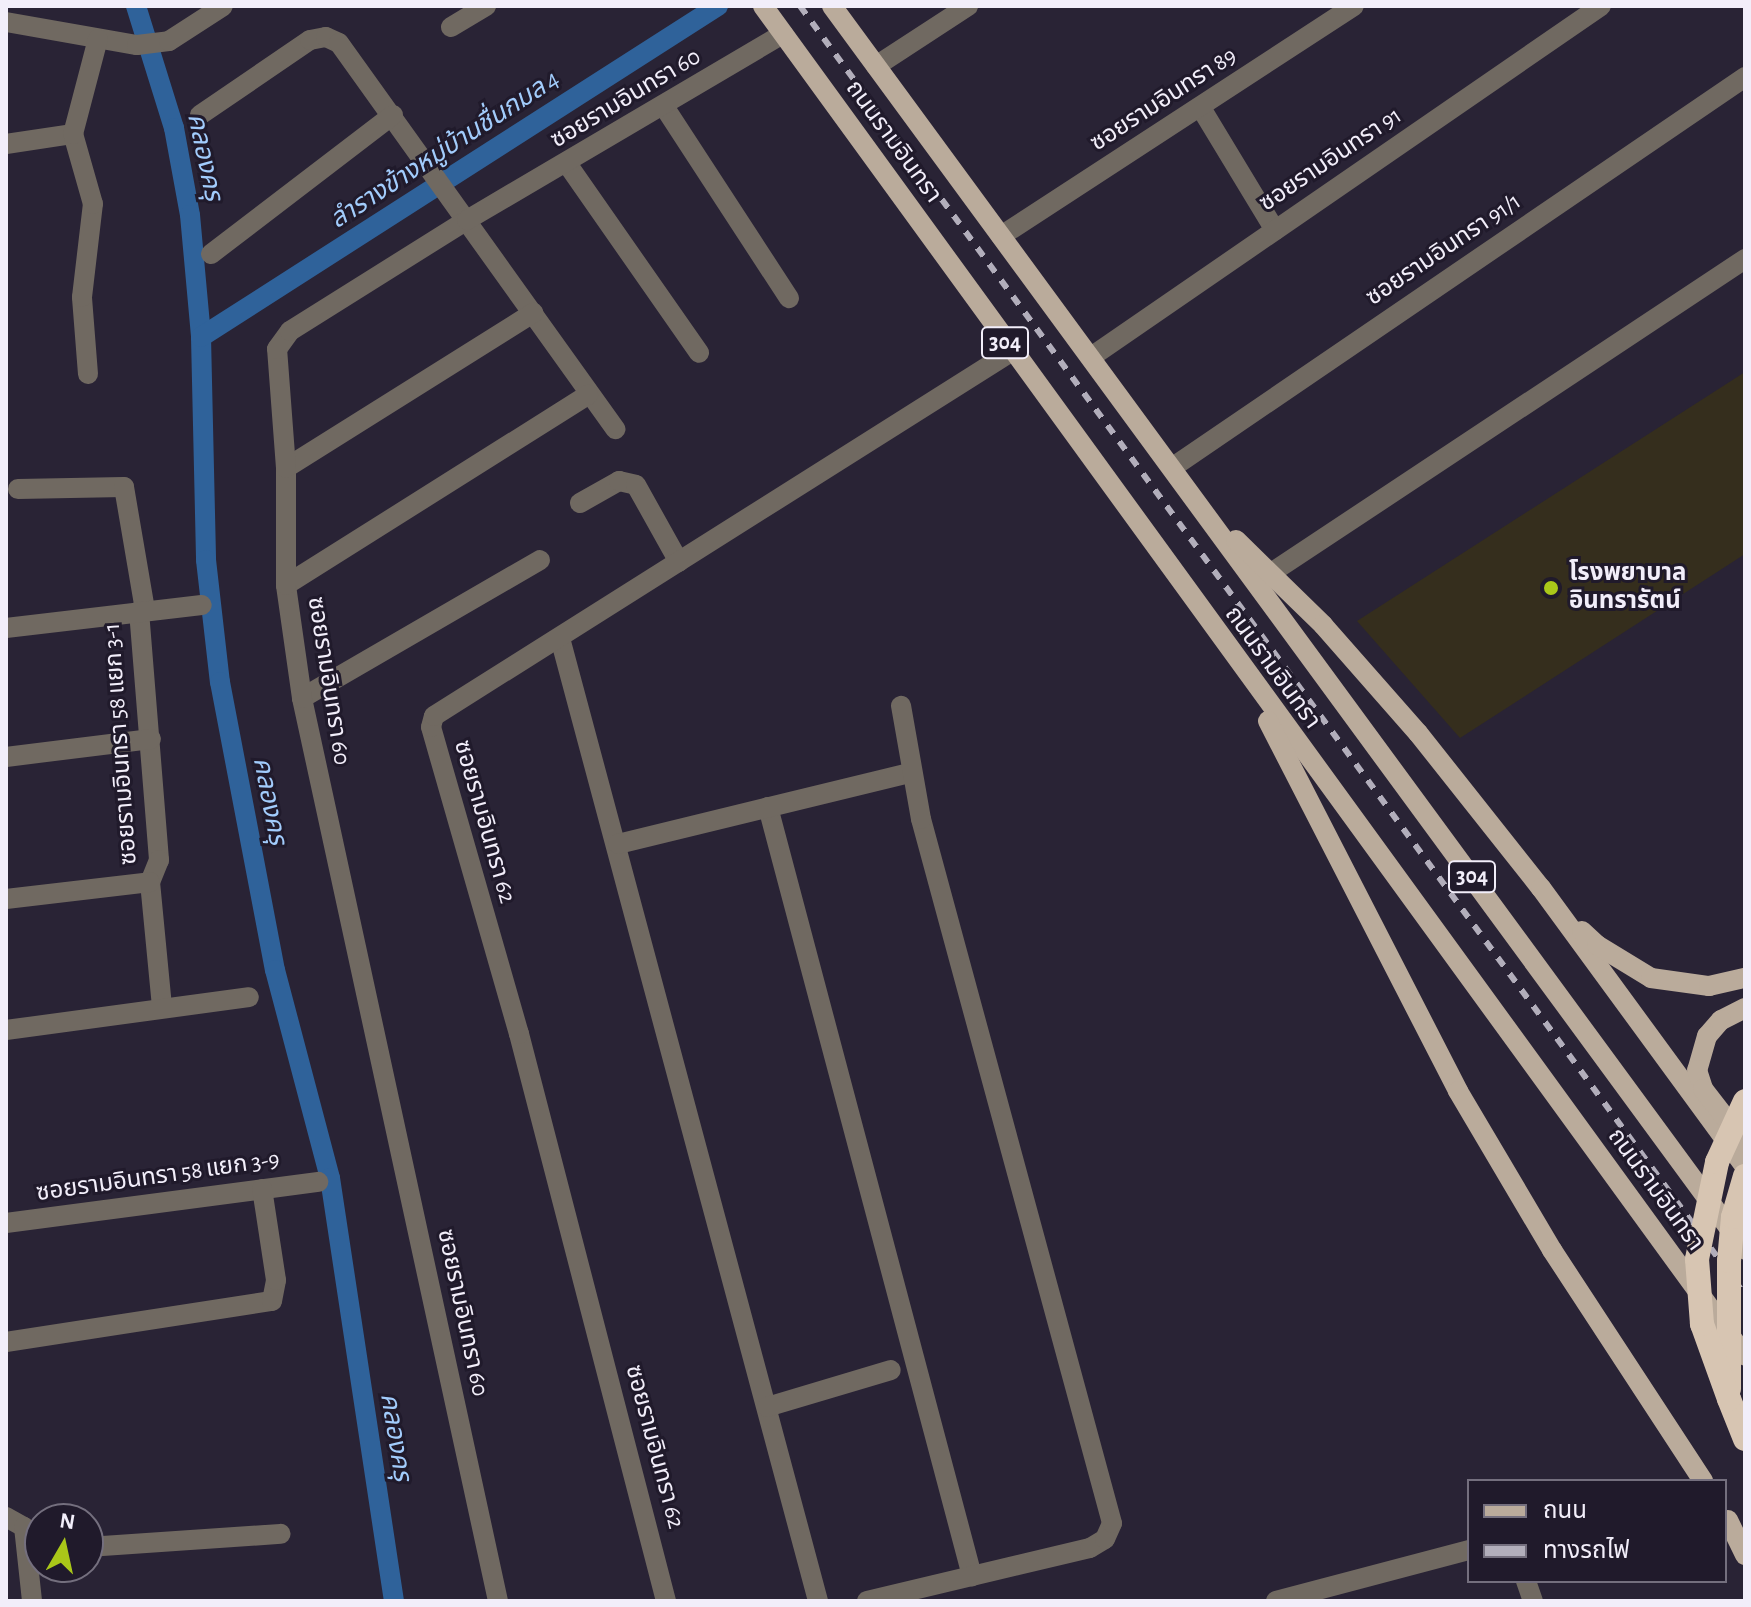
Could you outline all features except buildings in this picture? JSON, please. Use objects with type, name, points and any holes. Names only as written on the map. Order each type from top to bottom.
[{"type":"highway","points":[[1745,1101],[1717,1162],[1697,1259],[1702,1324],[1745,1439]]},
{"type":"highway","points":[[1729,1399],[1729,1261],[1733,1217],[1745,1176]]},
{"type":"main road","name":"ถนนรามอินทรา","points":[[763,6],[1249,680],[1745,1356]]},
{"type":"main road","name":"ถนนรามอินทรา","points":[[832,6],[1745,1250]]},
{"type":"main road","points":[[1198,504],[1271,573],[1372,679],[1541,888],[1745,1167]]},
{"type":"main road","points":[[1249,680],[1354,897],[1458,1091],[1552,1250],[1702,1479]]},
{"type":"main road","points":[[1541,888],[1597,945],[1651,978],[1709,986],[1745,978]]},
{"type":"main road","points":[[1745,1008],[1721,1020],[1707,1036],[1697,1070],[1703,1089],[1745,1143]]},
{"type":"main road","points":[[1727,1518],[1745,1541]]},
{"type":"main road","points":[[1727,1518],[1745,1555]]},
{"type":"street","points":[[6,22],[137,45],[169,41],[223,6]]},
{"type":"street","points":[[451,27],[486,6]]},
{"type":"street","points":[[876,66],[968,6]]},
{"type":"street","name":"ซอยรามอินทรา 89","points":[[1001,236],[1354,6]]},
{"type":"street","name":"ซอยรามอินทรา 91","points":[[1091,357],[1601,6]]},
{"type":"street","name":"ซอยรามอินทรา 60","points":[[498,1601],[302,698],[286,585],[286,468],[279,342],[467,220],[665,108],[783,34]]},
{"type":"street","points":[[200,115],[318,37],[339,43],[615,429]]},
{"type":"street","points":[[88,374],[82,297],[93,204],[73,134],[98,39]]},
{"type":"street","name":"ซอยรามอินทรา 91/1","points":[[1173,467],[1745,77]]},
{"type":"street","points":[[665,108],[789,298]]},
{"type":"street","points":[[1201,108],[1275,230]]},
{"type":"street","points":[[211,254],[393,115]]},
{"type":"street","points":[[6,144],[73,134]]},
{"type":"street","points":[[568,165],[699,353]]},
{"type":"street","points":[[1271,573],[1745,259]]},
{"type":"street","points":[[286,468],[533,313]]},
{"type":"street","name":"ซอยรามอินทรา 62","points":[[666,1601],[519,1034],[432,739],[434,716],[1011,352]]},
{"type":"street","points":[[286,585],[588,395]]},
{"type":"street","points":[[580,503],[619,481],[636,485],[679,562]]},
{"type":"street","points":[[18,489],[113,483],[124,487],[142,610],[202,605]]},
{"type":"street","points":[[302,698],[540,560]]},
{"type":"street","name":"ซอยรามอินทรา 58 แยก 3-1","points":[[6,628],[142,610],[159,860],[150,882],[162,1006]]},
{"type":"street","points":[[560,638],[618,844],[818,1601]]},
{"type":"street","points":[[867,1601],[1090,1548],[1105,1539],[1112,1523],[910,773],[901,706]]},
{"type":"street","points":[[6,757],[151,739]]},
{"type":"street","points":[[618,844],[910,773]]},
{"type":"street","points":[[768,807],[972,1576]]},
{"type":"street","points":[[6,899],[150,882]]},
{"type":"street","points":[[6,1030],[162,1006],[249,997]]},
{"type":"street","name":"ซอยรามอินทรา 58 แยก 3-9","points":[[6,1223],[318,1182]]},
{"type":"street","points":[[6,1342],[265,1305],[277,1291],[262,1189]]},
{"type":"street","points":[[767,1407],[891,1370]]},
{"type":"street","points":[[6,1517],[24,1527]]},
{"type":"street","points":[[104,1546],[281,1534]]},
{"type":"street","points":[[1276,1601],[1467,1551]]},
{"type":"shaded area","name":"โรงพยาบาล อินทรารัตน์","points":[[1745,372],[1745,554],[1460,738],[1357,621]]},
{"type":"waterway","name":"คลองครุ","points":[[136,6],[174,128],[190,215],[201,337],[206,560],[220,682],[275,970],[330,1178],[394,1601]]},
{"type":"waterway","name":"ลำรางข้างหมู่บ้านชื่นกมล 4","points":[[201,337],[718,6]]},
{"type":"railway","points":[[800,6],[1745,1295]]},
{"type":"place","name":"โรงพยาบาล อินทรารัตน์","points":[[1551,588]]}]
